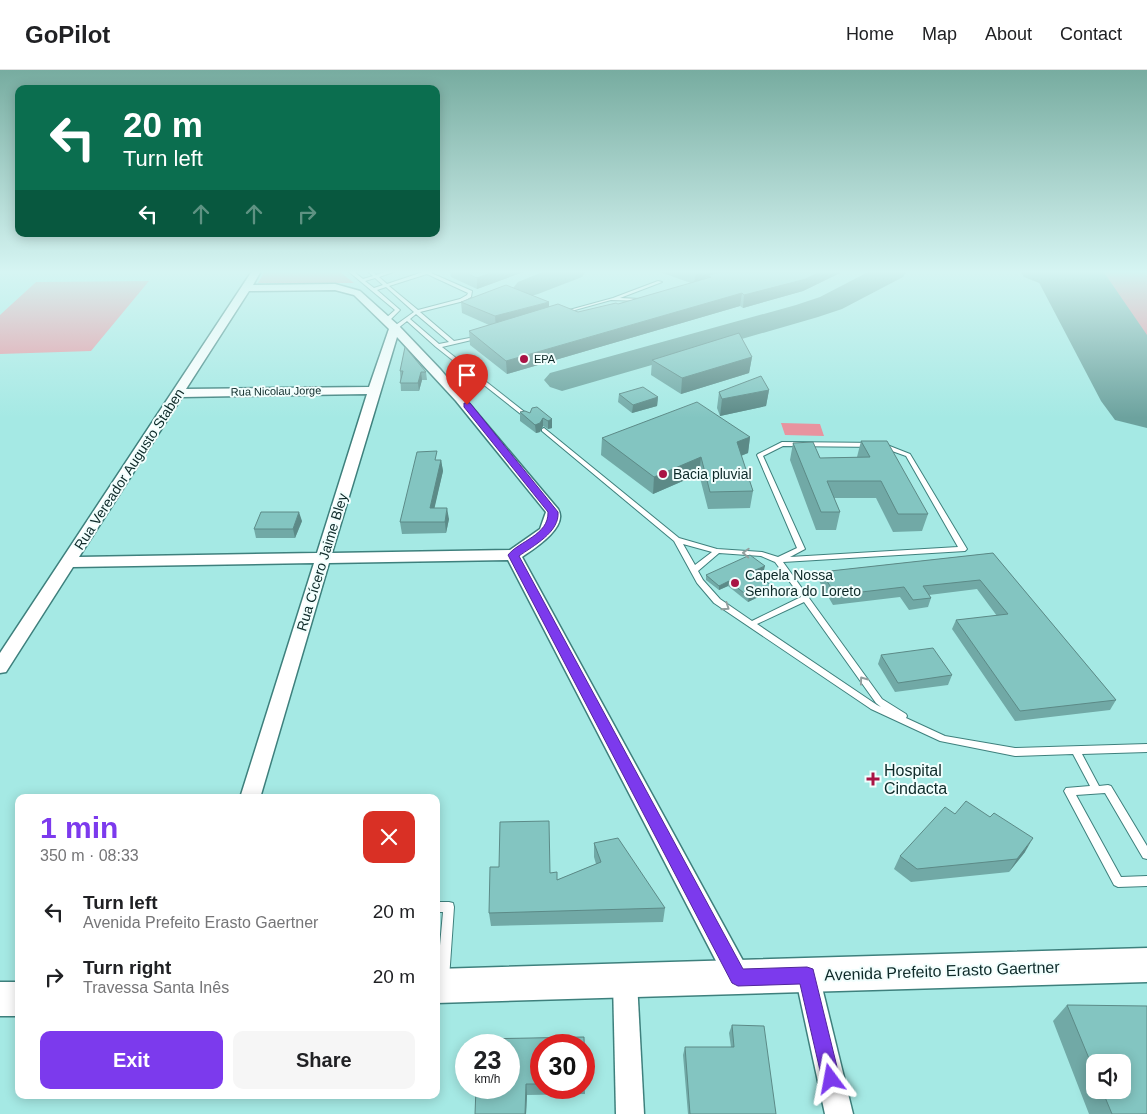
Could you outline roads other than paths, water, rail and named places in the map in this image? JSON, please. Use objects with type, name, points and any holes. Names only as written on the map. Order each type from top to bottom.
[{"type":"main road","name":"Avenida Prefeito Erasto Gaertner","points":[[440,986],[1147,966]]},
{"type":"main road","points":[[0,999],[15,999]]},
{"type":"street","name":"Rua Vereador Augusto Staben","points":[[0,667],[225,320]]},
{"type":"street","points":[[68,562],[513,555],[542,536],[553,518],[553,512],[448,383],[393,320]]},
{"type":"street","name":"Rua Cícero Jaime Bley","points":[[251,794],[396,322]]},
{"type":"street","name":"Rua Nicolau Jorge","points":[[178,393],[374,390]]},
{"type":"street","points":[[513,555],[738,977]]},
{"type":"street","points":[[807,975],[839,1114]]},
{"type":"street","points":[[625,981],[630,1114]]},
{"type":"lane","points":[[396,322],[401,320]]},
{"type":"lane","points":[[425,320],[452,342]]},
{"type":"lane","points":[[396,322],[438,346],[529,418]]},
{"type":"lane","points":[[438,346],[483,335]]},
{"type":"lane","points":[[544,430],[677,540],[700,581],[717,601],[874,707],[943,739],[1015,752],[1147,748]]},
{"type":"lane","points":[[677,540],[717,551],[762,554],[778,560],[963,549],[908,455],[882,444],[782,444],[760,455],[801,549],[778,560]]},
{"type":"lane","points":[[694,570],[717,551]]},
{"type":"lane","points":[[778,560],[879,701],[943,739]]},
{"type":"lane","points":[[751,624],[805,598]]},
{"type":"lane","points":[[1076,750],[1096,788]]},
{"type":"lane","points":[[1147,855],[1108,789],[1096,788],[1069,791],[1118,882],[1147,881]]},
{"type":"lane","points":[[440,907],[449,907],[440,986]]},
{"type":"place","name":"EPA","points":[[524,359]]},
{"type":"place","name":"Bacia pluvial","points":[[663,474]]},
{"type":"place","name":"Capela Nossa Senhora do Loreto","points":[[735,583]]},
{"type":"place","name":"Hospital Cindacta","points":[[873,779]]}]
